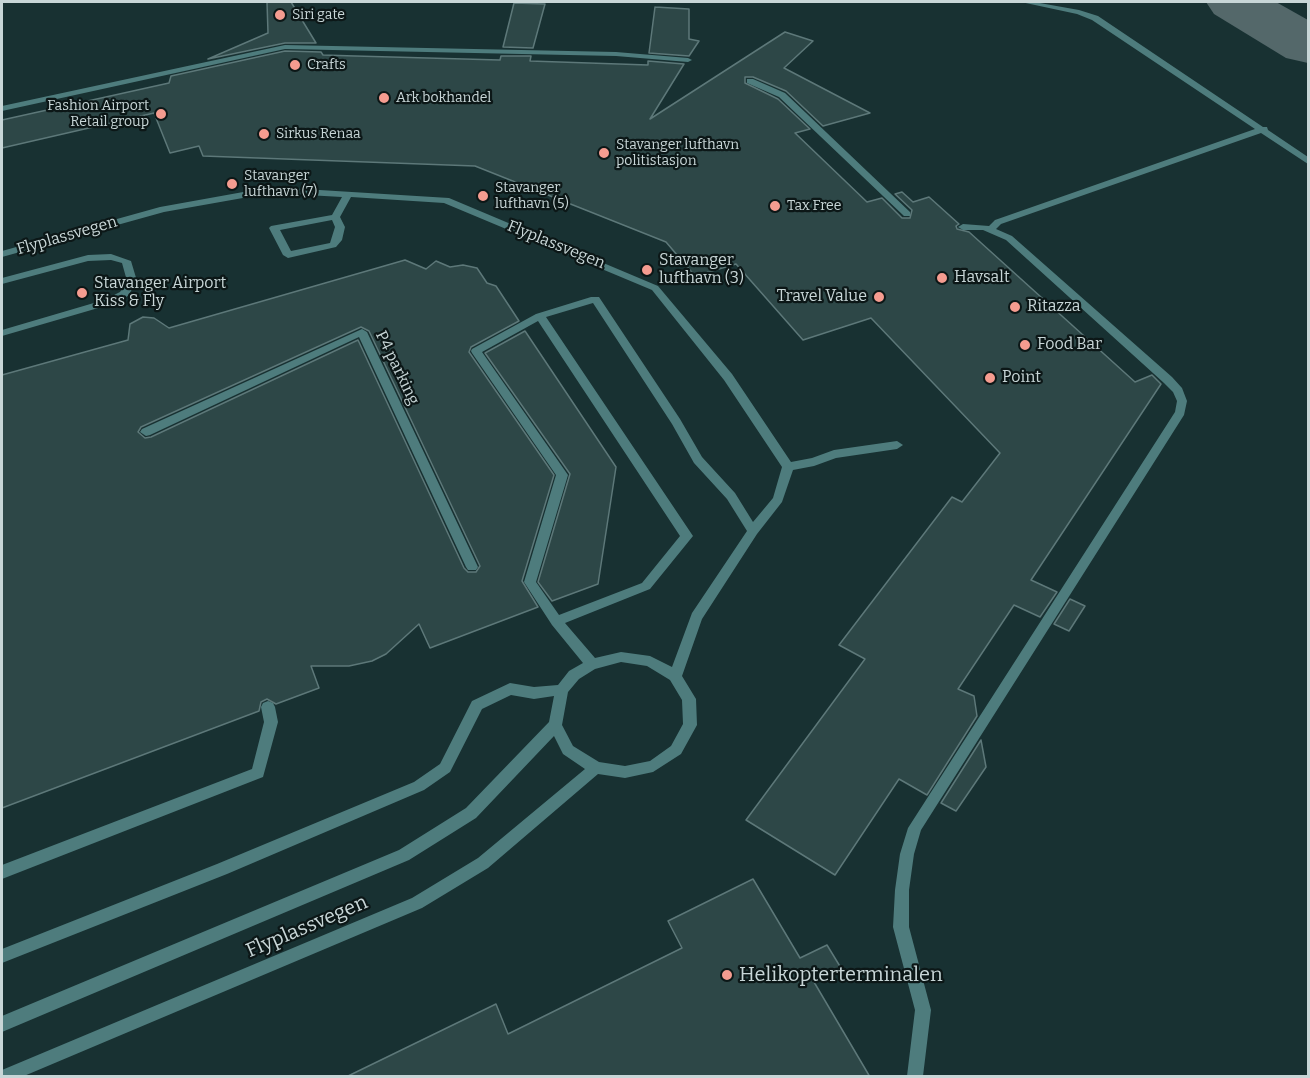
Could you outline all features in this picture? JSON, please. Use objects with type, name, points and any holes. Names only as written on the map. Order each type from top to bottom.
[{"type":"lane","points":[[1025,2],[1079,12],[1095,18],[1264,129],[1308,161]]},
{"type":"lane","points":[[2,109],[285,47],[616,54],[688,60]]},
{"type":"lane","points":[[750,81],[782,95],[907,214]]},
{"type":"lane","points":[[991,229],[998,222],[1264,129]]},
{"type":"lane","name":"Flyplassvegen","points":[[2,254],[163,209],[271,190],[446,200],[655,288],[728,377],[788,467]]},
{"type":"lane","points":[[336,217],[274,228],[288,255],[333,245],[337,240],[340,227],[336,217],[347,196]]},
{"type":"lane","points":[[915,1077],[923,1010],[901,927],[902,890],[907,854],[915,828],[1180,412],[1182,401],[1178,391],[1168,380],[1009,238],[991,229],[963,227]]},
{"type":"lane","points":[[2,280],[88,258],[111,257],[126,261],[132,281],[124,294],[108,302],[2,333]]},
{"type":"lane","points":[[592,664],[556,621],[530,582],[562,475],[476,351],[540,316],[595,299],[676,422],[698,460],[731,496],[753,531]]},
{"type":"lane","points":[[540,316],[687,536],[646,586],[556,621]]},
{"type":"lane","name":"P4 parking","points":[[146,432],[362,332],[472,567]]},
{"type":"lane","points":[[675,676],[696,617],[753,531],[778,499],[788,467],[814,462],[834,454],[897,446]]},
{"type":"lane","points":[[2,1024],[404,855],[471,813],[555,725],[561,690],[574,675],[592,664],[621,657],[650,661],[675,676],[689,699],[690,726],[676,750],[653,766],[625,772],[596,768],[568,750],[555,725]]},
{"type":"lane","points":[[2,956],[222,869],[419,786],[445,768],[477,705],[510,688],[534,693],[561,690]]},
{"type":"lane","points":[[2,872],[258,773],[271,722],[268,707]]},
{"type":"lane","name":"Flyplassvegen","points":[[6,1077],[417,903],[483,863],[596,768]]},
{"type":"building","points":[[267,2],[291,2],[316,43],[285,43],[208,59],[268,33]]},
{"type":"building","points":[[514,3],[545,4],[533,48],[503,47]]},
{"type":"building","points":[[655,7],[689,9],[689,39],[699,41],[689,56],[649,53]]},
{"type":"building","points":[[785,32],[813,41],[784,68],[870,113],[823,126],[786,91],[753,77],[745,77],[745,83],[778,99],[810,129],[795,133],[867,202],[882,198],[902,218],[910,218],[912,210],[895,194],[902,192],[913,202],[929,197],[959,224],[956,226],[957,229],[969,232],[1135,382],[1152,375],[1161,384],[1031,580],[1057,592],[1040,617],[1014,605],[958,689],[974,696],[977,716],[927,795],[899,779],[835,875],[746,820],[865,659],[839,645],[952,497],[962,502],[1000,453],[871,318],[803,340],[736,264],[695,276],[666,242],[475,166],[203,156],[199,146],[170,153],[154,113],[2,148],[2,120],[169,83],[171,76],[285,51],[321,52],[323,55],[500,60],[501,56],[531,56],[530,61],[648,65],[648,61],[684,64],[650,119]]},
{"type":"building","points":[[405,260],[426,269],[436,261],[450,267],[463,265],[477,268],[487,283],[496,286],[519,321],[471,347],[469,352],[554,475],[522,581],[538,607],[430,648],[419,624],[386,654],[372,661],[349,666],[311,666],[319,688],[276,704],[267,699],[261,702],[259,711],[2,808],[2,375],[128,340],[130,324],[143,317],[154,318],[169,328]],"holes":[[[361,327],[369,331],[480,566],[476,572],[468,572],[464,568],[358,340],[151,437],[145,438],[138,432],[141,427]]]},
{"type":"building","points":[[525,331],[616,467],[598,584],[552,601],[538,582],[570,474],[485,353]]},
{"type":"building","points":[[1070,599],[1085,606],[1069,631],[1054,624]]},
{"type":"building","points":[[981,740],[986,767],[956,811],[941,803]]},
{"type":"building","name":"Helikopterterminalen","points":[[753,879],[800,958],[827,945],[841,968],[814,982],[870,1077],[346,1077],[496,1004],[508,1034],[682,948],[668,921]]},
{"type":"taxiway","points":[[1235,2],[1308,45]]},
{"type":"place","name":"Siri gate","points":[[280,15]]},
{"type":"place","name":"Crafts","points":[[295,65]]},
{"type":"place","name":"Ark bokhandel","points":[[384,98]]},
{"type":"place","name":"Fashion Airport Retail group","points":[[161,114]]},
{"type":"place","name":"Sirkus Renaa","points":[[264,134]]},
{"type":"place","name":"Stavanger lufthavn politistasjon","points":[[604,153]]},
{"type":"place","name":"Stavanger lufthavn (7)","points":[[232,184]]},
{"type":"place","name":"Stavanger lufthavn (5)","points":[[483,196]]},
{"type":"place","name":"Tax Free","points":[[775,206]]},
{"type":"place","name":"Stavanger lufthavn (3)","points":[[647,270]]},
{"type":"place","name":"Havsalt","points":[[942,278]]},
{"type":"place","name":"Stavanger Airport Kiss & Fly","points":[[82,293]]},
{"type":"place","name":"Travel Value","points":[[879,297]]},
{"type":"place","name":"Ritazza","points":[[1015,307]]},
{"type":"place","name":"Food Bar","points":[[1025,345]]},
{"type":"place","name":"Point","points":[[990,378]]},
{"type":"place","name":"Helikopterterminalen","points":[[727,975]]}]
